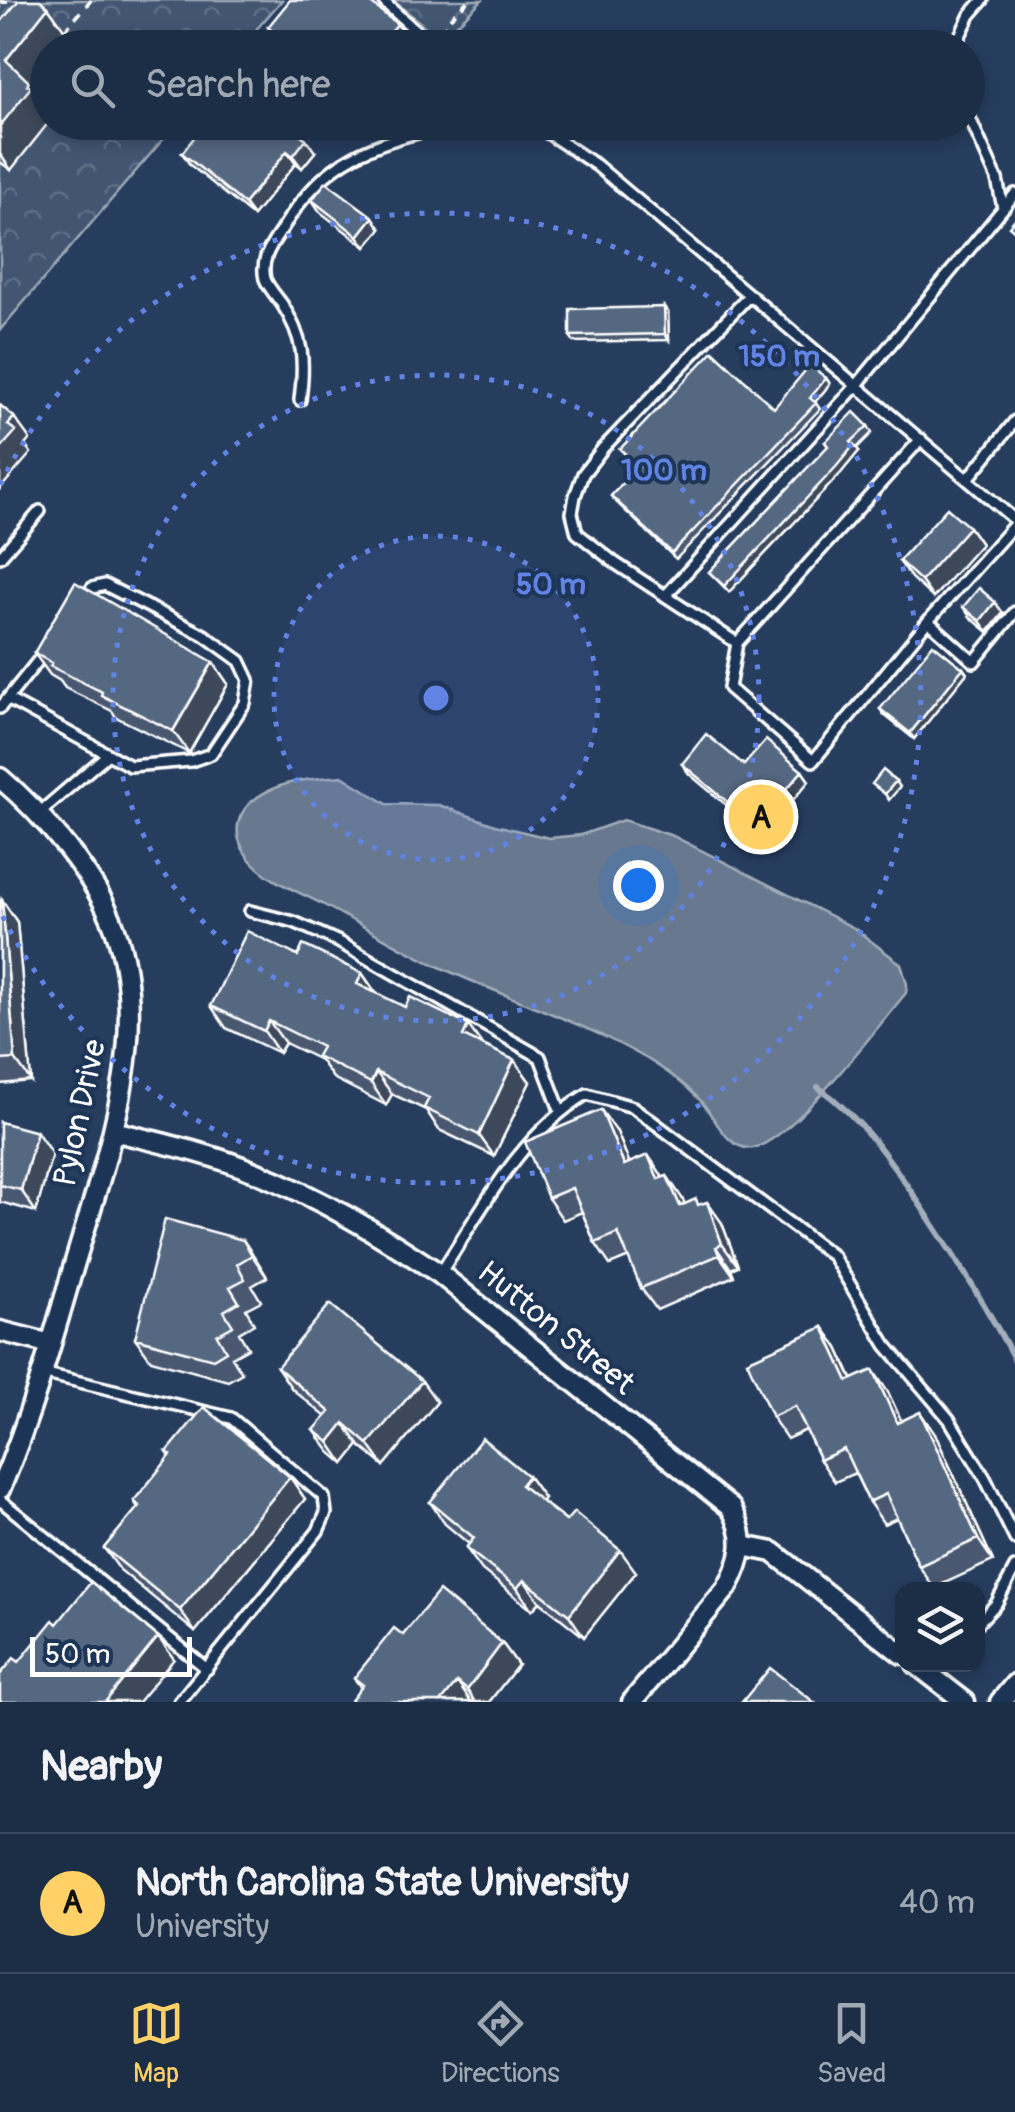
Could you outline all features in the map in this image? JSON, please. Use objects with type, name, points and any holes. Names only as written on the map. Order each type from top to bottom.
[{"type":"street","name":"Pylon Drive","points":[[0,778],[38,814],[102,900],[116,930],[123,962],[129,1028],[112,1131],[22,1439],[0,1489]]},
{"type":"street","name":"Hutton Street","points":[[112,1131],[206,1154],[257,1172],[338,1211],[440,1274],[714,1492],[740,1523],[742,1546]]},
{"type":"street","points":[[0,1331],[51,1344]]},
{"type":"street","points":[[632,1702],[727,1588],[737,1571],[742,1546],[773,1552],[895,1648]]},
{"type":"street","points":[[926,1672],[965,1702]]},
{"type":"street","points":[[1000,1702],[1015,1684]]},
{"type":"lane","points":[[963,30],[983,0]]},
{"type":"lane","points":[[385,3],[415,30]]},
{"type":"lane","points":[[300,400],[305,363],[298,330],[265,280],[265,256],[287,221],[333,166],[386,140]]},
{"type":"lane","points":[[558,140],[596,165],[921,439],[968,479],[1015,522],[813,761],[730,688],[738,643],[921,439]]},
{"type":"lane","points":[[980,140],[997,179],[1004,208]]},
{"type":"lane","points":[[666,595],[857,385],[1015,194]]},
{"type":"lane","points":[[738,643],[615,563],[578,533],[572,513],[583,474],[602,448],[750,295]]},
{"type":"lane","points":[[968,479],[1015,421]]},
{"type":"lane","points":[[0,557],[40,511]]},
{"type":"lane","points":[[9,700],[130,766],[191,760],[211,754],[246,703],[250,680],[240,661],[204,635],[105,585],[92,588],[80,604]]},
{"type":"lane","points":[[928,622],[974,662],[1015,612]]},
{"type":"lane","points":[[0,708],[57,636]]},
{"type":"lane","points":[[38,814],[108,754]]},
{"type":"lane","points":[[250,911],[294,922],[337,942],[540,1057],[560,1110]]},
{"type":"lane","points":[[440,1274],[514,1161],[560,1110],[586,1094],[633,1107],[834,1256],[886,1345],[949,1419],[1015,1538]]},
{"type":"lane","points":[[42,1374],[231,1418],[324,1497],[326,1513],[318,1531],[179,1702]]},
{"type":"lane","points":[[0,1500],[207,1668]]},
{"type":"lane","points":[[985,1616],[996,1604],[1015,1568]]},
{"type":"path","points":[[66,30],[91,0]]},
{"type":"path","points":[[443,30],[468,0]]},
{"type":"path","points":[[0,2],[32,4]]},
{"type":"green space","points":[[0,0],[282,0],[256,30],[30,30],[30,140],[162,140],[0,330]]},
{"type":"green space","points":[[393,0],[482,0],[451,30],[429,30]]},
{"type":"shaded area","points":[[342,776],[387,804],[439,805],[495,825],[549,838],[581,835],[623,820],[673,836],[854,928],[901,964],[906,993],[834,1080],[789,1126],[753,1148],[735,1144],[689,1089],[643,1057],[583,1027],[431,963],[260,870],[243,850],[239,837],[238,826],[247,806],[283,785]]},
{"type":"building","points":[[19,0],[40,0],[48,7],[6,60],[29,82],[30,88],[0,126],[0,23]]},
{"type":"building","points":[[290,0],[367,0],[397,24],[392,30],[268,27]]},
{"type":"building","points":[[192,140],[305,140],[293,156],[287,151],[244,204],[182,153]]},
{"type":"building","points":[[326,182],[373,217],[358,236],[312,200]]},
{"type":"building","points":[[664,307],[665,334],[570,336],[570,309]]},
{"type":"building","points":[[713,351],[774,408],[810,365],[826,378],[810,398],[816,403],[672,553],[611,496],[639,466],[620,449]]},
{"type":"building","points":[[0,405],[14,417],[8,425],[16,431],[0,449]]},
{"type":"building","points":[[854,412],[868,426],[851,442],[854,445],[724,586],[709,572],[828,446],[825,442]]},
{"type":"building","points":[[947,508],[969,527],[921,581],[899,561]]},
{"type":"building","points":[[75,582],[213,662],[173,731],[101,695],[102,692],[50,666],[52,663],[34,653]]},
{"type":"building","points":[[979,588],[995,602],[980,621],[963,607]]},
{"type":"building","points":[[933,644],[963,668],[910,733],[880,709]]},
{"type":"building","points":[[706,734],[744,765],[766,740],[802,771],[767,812],[760,805],[748,819],[682,764]]},
{"type":"building","points":[[883,770],[896,781],[885,794],[872,784]]},
{"type":"building","points":[[0,900],[15,1059],[0,1060]]},
{"type":"building","points":[[247,931],[298,956],[303,945],[362,973],[357,984],[405,1007],[410,997],[468,1025],[463,1036],[514,1060],[479,1135],[424,1108],[429,1098],[376,1072],[371,1083],[317,1056],[322,1047],[269,1021],[264,1031],[211,1006]]},
{"type":"building","points":[[601,1110],[624,1165],[648,1155],[658,1179],[667,1176],[680,1206],[696,1199],[698,1205],[707,1202],[722,1244],[716,1247],[719,1255],[641,1288],[618,1233],[595,1243],[572,1188],[548,1198],[525,1142]]},
{"type":"building","points":[[0,1122],[37,1132],[21,1190],[0,1185]]},
{"type":"building","points":[[165,1219],[243,1240],[252,1255],[237,1264],[245,1279],[230,1287],[239,1302],[224,1311],[233,1326],[217,1335],[226,1351],[213,1359],[135,1338]]},
{"type":"building","points":[[330,1304],[422,1381],[368,1444],[344,1423],[329,1442],[314,1430],[330,1412],[277,1367]]},
{"type":"building","points":[[823,1327],[848,1381],[873,1370],[897,1423],[920,1412],[978,1539],[919,1566],[886,1494],[869,1502],[844,1449],[820,1460],[795,1406],[772,1417],[747,1361]]},
{"type":"building","points":[[204,1407],[290,1477],[180,1610],[104,1548],[139,1506],[134,1501]]},
{"type":"building","points":[[482,1438],[528,1476],[521,1485],[566,1521],[574,1512],[620,1550],[569,1615],[524,1580],[517,1588],[466,1548],[474,1538],[430,1502]]},
{"type":"building","points":[[91,1582],[158,1637],[105,1702],[0,1702],[0,1675],[14,1658],[19,1662],[53,1620],[57,1624]]},
{"type":"building","points":[[439,1591],[502,1643],[467,1690],[457,1682],[441,1702],[350,1702],[363,1685],[354,1678],[394,1628],[403,1635]]},
{"type":"building","points":[[770,1668],[814,1702],[742,1702]]},
{"type":"waterway","points":[[818,1087],[863,1128],[900,1175],[971,1284],[1015,1361]]},
{"type":"place","name":"North Carolina State University","points":[[761,817]]}]
